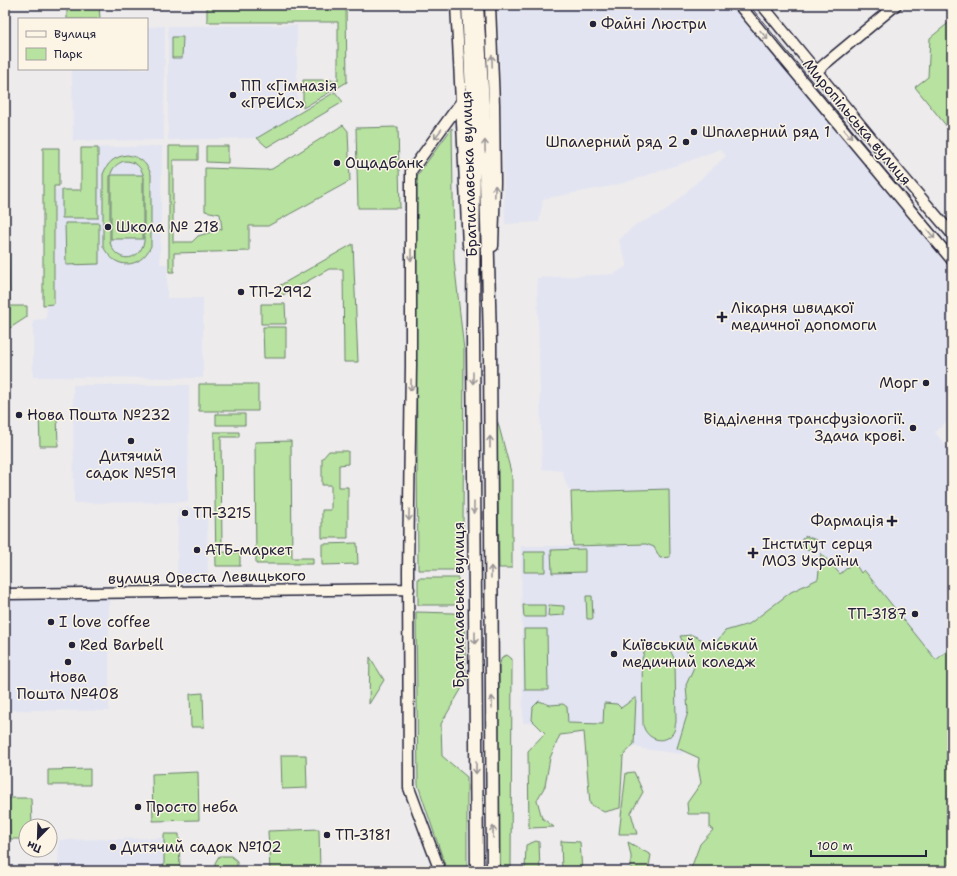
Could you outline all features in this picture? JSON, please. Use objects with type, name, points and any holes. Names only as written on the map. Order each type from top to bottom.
[{"type":"main road","name":"Братиславська вулиця","points":[[468,5],[485,138],[490,342],[493,871]]},
{"type":"main road","name":"Братиславська вулиця","points":[[477,5],[477,77],[474,137],[473,339],[477,871]]},
{"type":"street","name":"Братиславська вулиця","points":[[456,5],[473,339]]},
{"type":"street","name":"Братиславська вулиця","points":[[490,5],[495,182],[490,342]]},
{"type":"street","name":"Миропільська вулиця","points":[[739,5],[952,260]]},
{"type":"street","name":"Миропільська вулиця","points":[[762,5],[952,234]]},
{"type":"street","points":[[817,71],[896,5]]},
{"type":"street","points":[[440,871],[409,788],[411,171],[461,102]]},
{"type":"street","name":"вулиця Ореста Левицького","points":[[5,594],[409,589]]},
{"type":"shaded area","points":[[498,5],[732,5],[952,271],[952,417],[935,432],[952,453],[952,647],[936,660],[864,571],[764,659],[710,675],[682,754],[643,749],[634,746],[622,724],[523,723],[521,546],[573,546],[571,492],[566,484],[562,471],[542,469],[537,278],[614,274],[627,266],[619,240],[635,225],[664,212],[726,156],[720,149],[627,182],[543,199],[539,222],[505,224]]},
{"type":"shaded area","name":"ПП «Гімназія «ГРЕЙС»","points":[[297,25],[297,114],[257,138],[168,140],[168,26]]},
{"type":"shaded area","points":[[165,26],[164,140],[73,141],[72,70],[148,70],[148,27]]},
{"type":"shaded area","name":"Школа № 218","points":[[162,146],[160,264],[167,264],[167,298],[203,298],[203,378],[33,377],[33,320],[46,319],[47,305],[55,305],[55,189],[81,190],[81,148]]},
{"type":"shaded area","name":"Дитячий садок №519","points":[[73,385],[189,385],[188,502],[74,503]]},
{"type":"shaded area","points":[[178,508],[207,508],[208,584],[177,584]]},
{"type":"shaded area","points":[[109,598],[109,711],[5,710],[5,599]]},
{"type":"shaded area","name":"Дитячий садок №102","points":[[168,838],[168,871],[58,871],[59,840]]},
{"type":"green space","points":[[67,5],[99,5],[100,18],[67,18]]},
{"type":"green space","points":[[207,5],[346,5],[347,82],[303,108],[303,80],[338,80],[338,22],[207,22]]},
{"type":"green space","points":[[952,20],[952,133],[915,87],[928,77],[930,38]]},
{"type":"green space","points":[[172,37],[183,37],[182,58],[172,58]]},
{"type":"green space","points":[[5,71],[10,306],[27,306],[27,317],[10,328],[5,321]]},
{"type":"green space","points":[[335,92],[343,102],[267,147],[257,138]]},
{"type":"green space","points":[[343,125],[348,131],[350,181],[268,226],[249,226],[249,251],[174,253],[174,272],[169,272],[169,146],[198,146],[198,160],[173,160],[173,242],[192,242],[198,236],[222,229],[220,214],[205,211],[205,168],[272,169]]},
{"type":"green space","points":[[398,127],[400,208],[358,208],[356,128]]},
{"type":"green space","points":[[452,128],[454,260],[464,350],[463,527],[460,570],[418,570],[415,184],[417,176]]},
{"type":"green space","points":[[206,146],[228,146],[228,163],[206,162]]},
{"type":"green space","points":[[43,148],[59,148],[59,186],[54,186],[54,304],[43,305]]},
{"type":"green space","points":[[81,148],[98,148],[98,218],[62,218],[62,190],[81,190]]},
{"type":"green space","points":[[127,155],[136,157],[145,163],[151,174],[151,246],[140,260],[127,264],[114,260],[103,246],[103,174],[107,166],[112,161]],"holes":[[[124,161],[137,165],[144,177],[144,242],[137,254],[127,258],[117,254],[110,242],[110,177],[113,169],[117,165]]]},
{"type":"green space","points":[[111,175],[143,175],[143,239],[111,239]]},
{"type":"green space","points":[[65,223],[99,223],[99,264],[66,265]]},
{"type":"green space","points":[[353,244],[358,362],[344,362],[343,269],[329,269],[281,296],[277,287]]},
{"type":"green space","points":[[261,304],[285,304],[286,324],[261,324]]},
{"type":"green space","points":[[263,327],[286,327],[286,358],[264,358]]},
{"type":"green space","points":[[199,384],[258,384],[258,411],[199,411]]},
{"type":"green space","points":[[39,414],[57,414],[58,446],[40,446]]},
{"type":"green space","points":[[216,414],[245,414],[245,425],[216,425]]},
{"type":"green space","points":[[497,419],[512,476],[512,568],[499,568]]},
{"type":"green space","points":[[214,432],[239,432],[239,437],[221,437],[222,552],[240,553],[240,566],[216,566]]},
{"type":"green space","points":[[291,441],[292,558],[313,558],[313,564],[256,564],[255,442]]},
{"type":"green space","points":[[329,451],[348,451],[348,464],[339,465],[339,487],[348,487],[348,538],[322,538],[322,510],[331,510],[331,485],[322,485],[322,459]]},
{"type":"green space","points":[[669,489],[670,557],[660,558],[654,547],[646,544],[573,546],[571,492]]},
{"type":"green space","points":[[806,536],[816,540],[817,543],[815,547],[807,550],[803,548],[802,539]]},
{"type":"green space","points":[[357,543],[358,564],[322,565],[322,544]]},
{"type":"green space","points":[[585,549],[585,572],[552,573],[551,550]]},
{"type":"green space","points":[[524,552],[545,552],[545,572],[524,572]]},
{"type":"green space","points":[[821,553],[840,574],[854,562],[861,573],[864,570],[936,660],[952,647],[952,871],[690,871],[700,844],[713,830],[710,828],[710,814],[688,814],[687,803],[701,783],[698,766],[699,758],[677,748],[688,712],[686,685],[694,667],[680,636],[692,635],[714,645],[725,631],[749,624],[791,592],[818,579]]},
{"type":"green space","points":[[418,578],[458,578],[458,605],[418,605]]},
{"type":"green space","points":[[586,596],[592,596],[593,619],[587,619]]},
{"type":"green space","points":[[523,605],[545,605],[545,617],[524,617]]},
{"type":"green space","points":[[549,605],[564,606],[564,615],[548,616]]},
{"type":"green space","points":[[416,612],[459,614],[464,623],[466,681],[441,724],[442,756],[467,777],[467,871],[447,871],[418,785]]},
{"type":"green space","points":[[524,629],[547,629],[548,690],[525,690]]},
{"type":"green space","points":[[659,644],[669,650],[675,661],[676,722],[671,735],[663,740],[658,740],[650,736],[646,732],[643,724],[642,659],[644,652],[648,648],[652,645]]},
{"type":"green space","points":[[507,655],[512,659],[511,871],[498,871],[499,666],[502,657]]},
{"type":"green space","points":[[370,657],[384,680],[369,704]]},
{"type":"green space","points":[[203,693],[204,727],[191,727],[190,694]]},
{"type":"green space","points":[[636,697],[634,744],[623,756],[620,808],[604,812],[590,804],[584,732],[560,735],[550,758],[545,786],[537,800],[542,818],[554,827],[529,828],[528,751],[545,733],[532,720],[533,707],[539,701],[550,705],[563,704],[567,707],[568,723],[603,724],[604,703],[617,704],[621,708]]},
{"type":"green space","points":[[281,755],[306,755],[307,788],[282,789]]},
{"type":"green space","points":[[90,769],[90,785],[48,785],[48,770]]},
{"type":"green space","points":[[198,772],[199,820],[153,821],[152,774]]},
{"type":"green space","points":[[634,772],[643,792],[631,813],[637,834],[619,834],[626,773]]},
{"type":"green space","points":[[9,798],[31,798],[32,818],[18,818],[18,839],[10,839]]},
{"type":"green space","points":[[319,829],[320,871],[270,871],[268,831]]},
{"type":"green space","points":[[164,834],[179,834],[180,871],[164,871]]},
{"type":"green space","points":[[536,841],[539,842],[540,871],[525,871],[526,845]]},
{"type":"green space","points":[[561,841],[580,842],[582,871],[562,871]]},
{"type":"green space","points":[[628,842],[651,855],[648,871],[631,871],[631,856]]},
{"type":"green space","points":[[219,856],[231,856],[237,861],[237,871],[215,871],[215,863]]},
{"type":"tram line","points":[[749,5],[952,251]]},
{"type":"place","name":"Файні Люстри","points":[[593,24]]},
{"type":"place","name":"ПП «Гімназія «ГРЕЙС»","points":[[233,95]]},
{"type":"place","name":"Шпалерний ряд 1","points":[[694,132]]},
{"type":"place","name":"Шпалерний ряд 2","points":[[686,142]]},
{"type":"place","name":"Ощадбанк","points":[[337,163]]},
{"type":"place","name":"Школа № 218","points":[[108,227]]},
{"type":"place","name":"ТП-2992","points":[[241,292]]},
{"type":"place","name":"Лікарня швидкої медичної допомоги","points":[[722,317]]},
{"type":"place","name":"Морг","points":[[926,383]]},
{"type":"place","name":"Нова Пошта №232","points":[[19,415]]},
{"type":"place","name":"Відділення трансфузіології. Здача крові.","points":[[913,428]]},
{"type":"place","name":"Дитячий садок №519","points":[[131,441]]},
{"type":"place","name":"ТП-3215","points":[[185,513]]},
{"type":"place","name":"Фармація","points":[[892,521]]},
{"type":"place","name":"АТБ-маркет","points":[[197,550]]},
{"type":"place","name":"Інститут серця МОЗ України","points":[[753,553]]},
{"type":"place","name":"ТП-3187","points":[[915,614]]},
{"type":"place","name":"I love coffee","points":[[51,622]]},
{"type":"place","name":"Red Barbell","points":[[72,645]]},
{"type":"place","name":"Київський міський медичний коледж","points":[[614,654]]},
{"type":"place","name":"Нова Пошта №408","points":[[68,662]]},
{"type":"place","name":"Просто неба","points":[[138,807]]},
{"type":"place","name":"ТП-3181","points":[[327,835]]},
{"type":"place","name":"Дитячий садок №102","points":[[113,847]]}]
